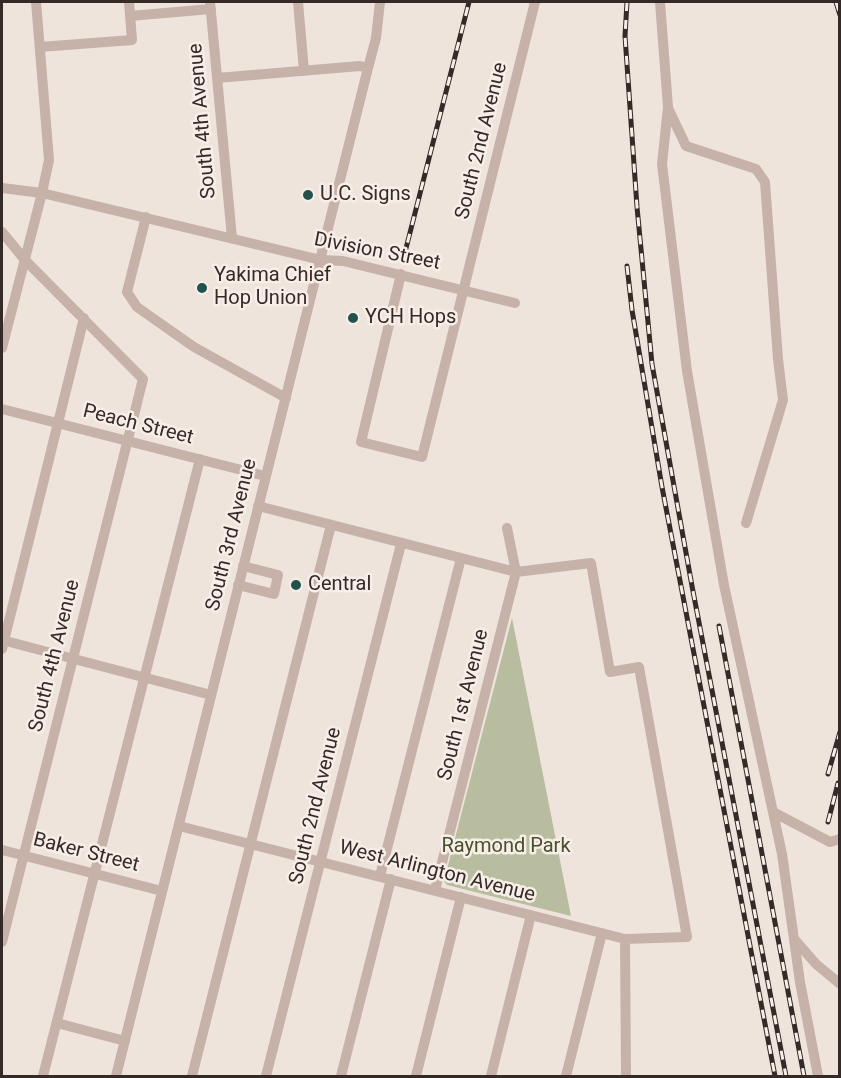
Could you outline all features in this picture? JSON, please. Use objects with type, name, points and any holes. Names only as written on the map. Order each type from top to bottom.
[{"type":"street","points":[[2,348],[49,160],[36,2]]},
{"type":"street","points":[[40,47],[132,40],[129,2]]},
{"type":"street","points":[[298,2],[304,71]]},
{"type":"street","name":"South 3rd Avenue","points":[[116,1077],[376,38],[380,2]]},
{"type":"street","name":"South 2nd Avenue","points":[[401,274],[361,442],[422,457],[535,2]]},
{"type":"street","points":[[660,2],[668,107],[662,164],[687,371],[723,585],[782,854],[800,982],[818,1077]]},
{"type":"street","points":[[130,16],[210,5]]},
{"type":"street","name":"South 4th Avenue","points":[[210,5],[232,238]]},
{"type":"street","points":[[217,78],[360,66],[368,68]]},
{"type":"street","points":[[668,107],[687,146],[756,169],[765,182],[783,400],[746,523]]},
{"type":"street","name":"Division Street","points":[[2,188],[42,193],[321,260],[343,261],[401,274],[515,303]]},
{"type":"street","points":[[146,218],[127,292],[137,307],[194,347],[286,398]]},
{"type":"street","points":[[2,232],[24,260],[84,318],[2,644],[72,659],[211,695]]},
{"type":"street","name":"South 4th Avenue","points":[[2,942],[143,379],[84,318]]},
{"type":"street","name":"Peach Street","points":[[2,409],[266,476]]},
{"type":"street","points":[[43,1077],[200,459]]},
{"type":"street","points":[[258,506],[516,572]]},
{"type":"street","points":[[192,1077],[331,525]]},
{"type":"street","name":"South 1st Avenue","points":[[435,890],[516,572],[507,528]]},
{"type":"street","name":"South 2nd Avenue","points":[[266,1077],[401,544]]},
{"type":"street","points":[[380,876],[461,558]]},
{"type":"street","name":"West Arlington Avenue","points":[[179,826],[625,939],[687,937],[639,667],[610,672],[591,563],[516,572]]},
{"type":"street","points":[[238,585],[274,594],[278,575],[243,566]]},
{"type":"street","points":[[773,812],[830,842],[840,839]]},
{"type":"street","name":"Baker Street","points":[[2,850],[162,891]]},
{"type":"street","points":[[341,1077],[391,879]]},
{"type":"street","points":[[416,1077],[461,897]]},
{"type":"street","points":[[491,1077],[531,915]]},
{"type":"street","points":[[566,1077],[602,933]]},
{"type":"street","points":[[794,937],[808,956],[840,984]]},
{"type":"street","points":[[625,939],[626,1077]]},
{"type":"street","points":[[57,1023],[125,1041]]},
{"type":"green space","name":"Raymond Park","points":[[512,618],[571,916],[447,885],[444,881]]},
{"type":"railway","points":[[403,260],[469,2]]},
{"type":"railway","points":[[627,2],[625,36],[637,207],[652,364],[786,1076]]},
{"type":"railway","points":[[836,2],[840,15]]},
{"type":"railway","points":[[627,266],[632,310],[662,487],[775,1076]]},
{"type":"railway","points":[[719,626],[804,1076]]},
{"type":"railway","points":[[828,774],[840,732]]},
{"type":"railway","points":[[828,822],[838,783]]},
{"type":"place","name":"U.C. Signs","points":[[308,195]]},
{"type":"place","name":"Yakima Chief Hop Union","points":[[202,288]]},
{"type":"place","name":"YCH Hops","points":[[353,318]]},
{"type":"place","name":"Central","points":[[296,585]]}]
